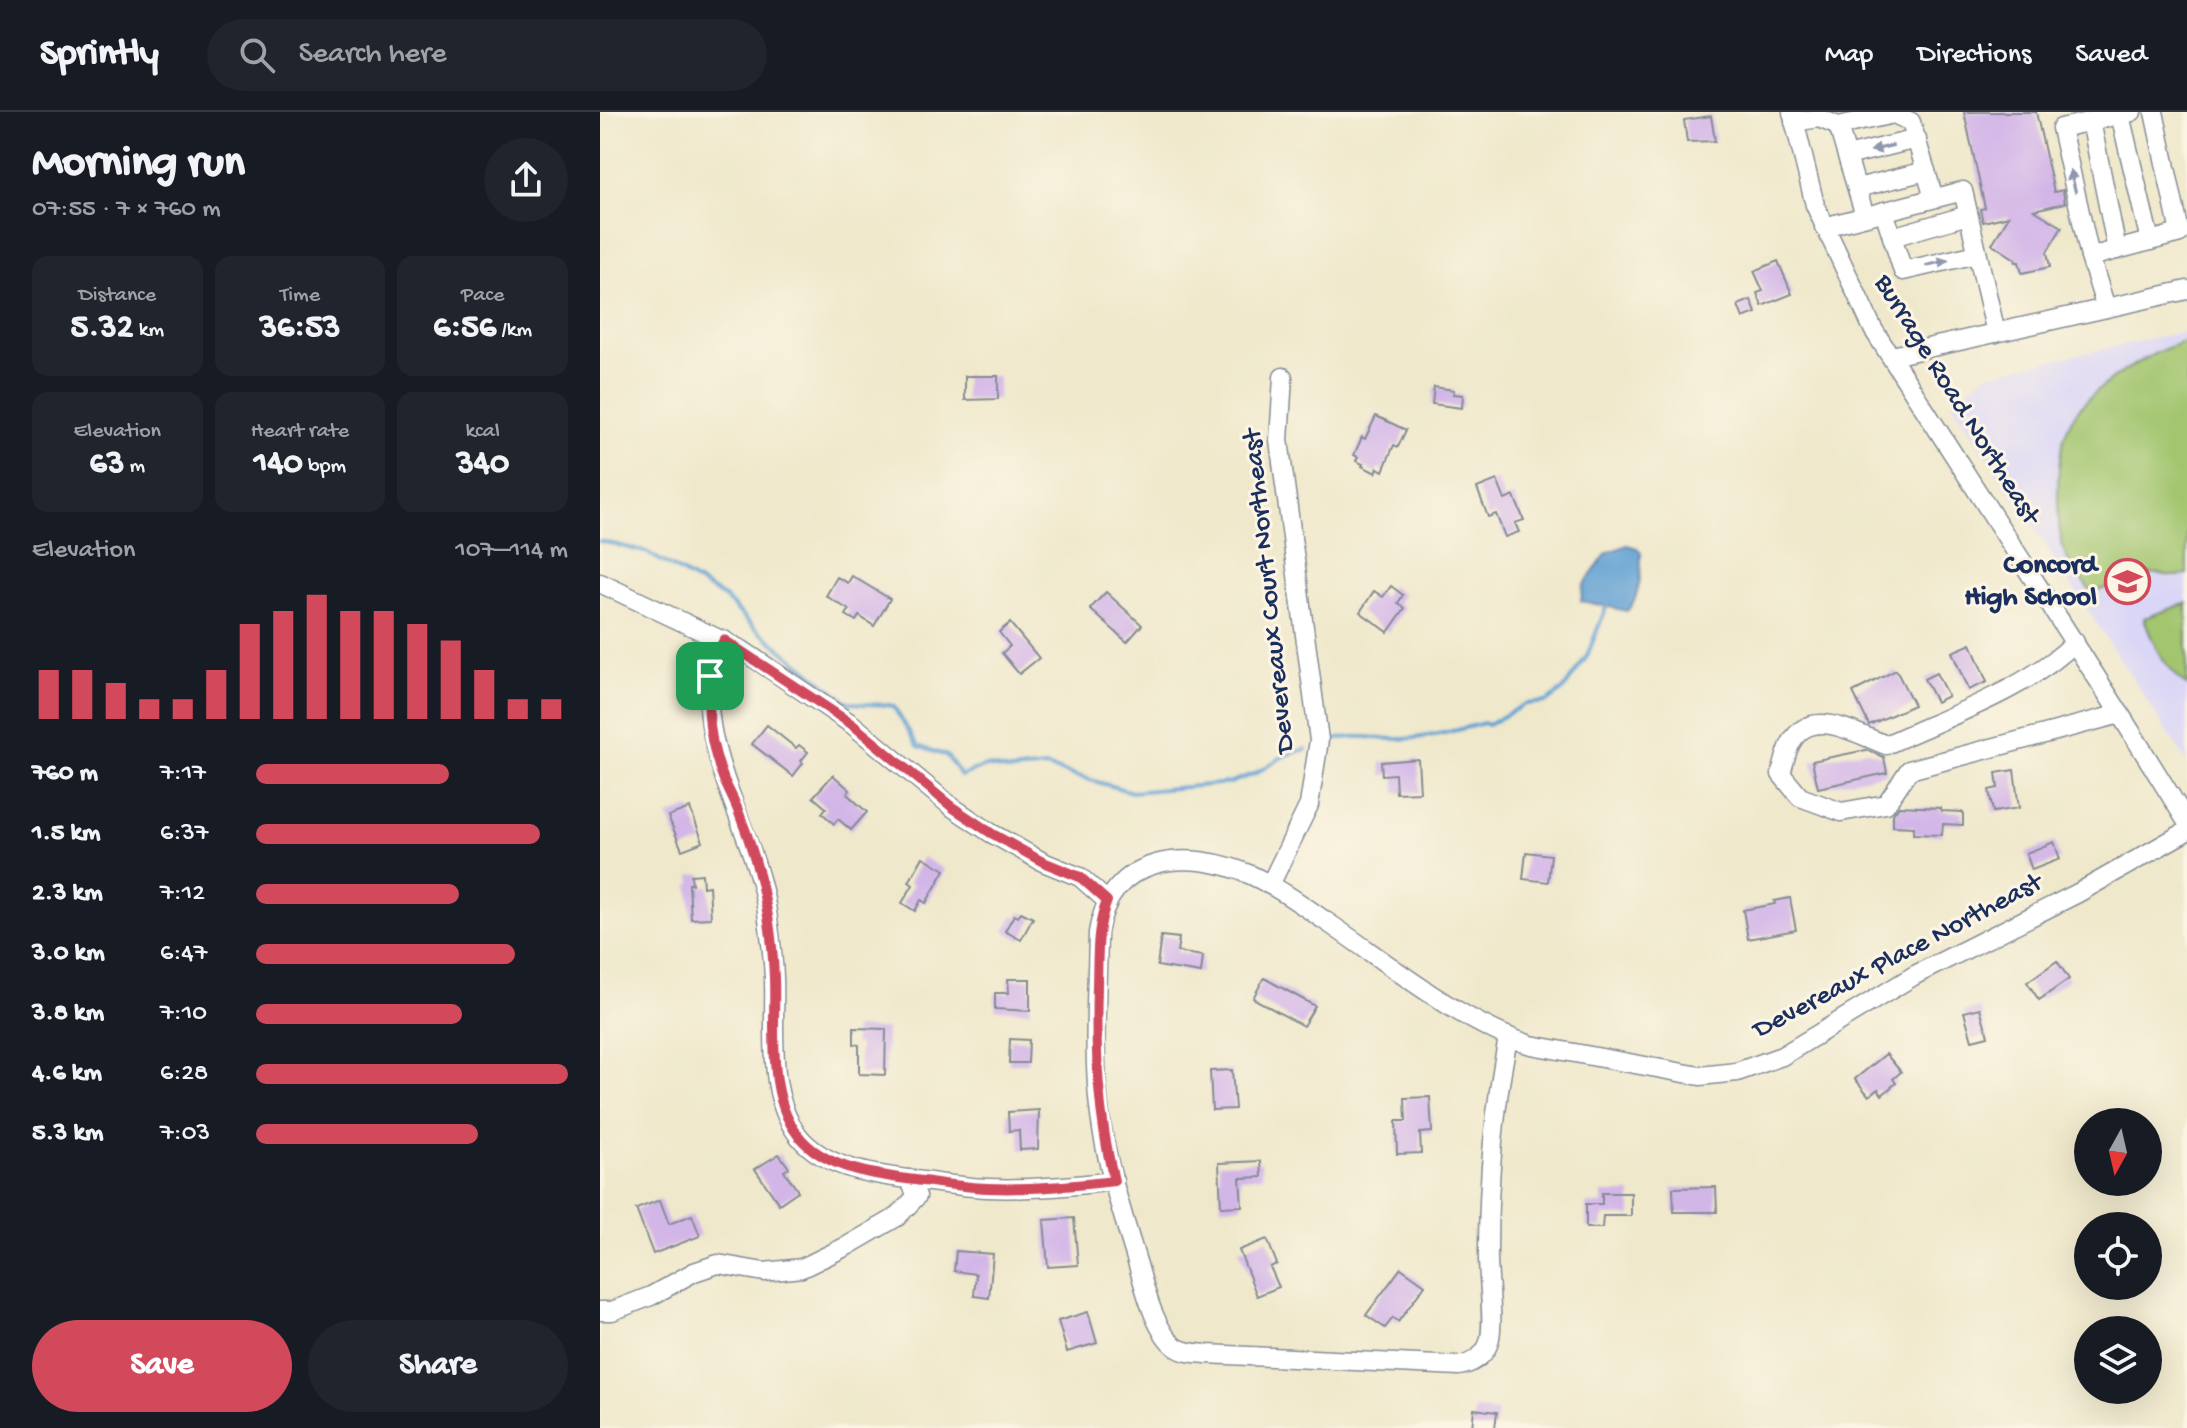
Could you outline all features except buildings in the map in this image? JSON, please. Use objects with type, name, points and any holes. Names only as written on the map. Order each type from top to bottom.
[{"type":"street","points":[[2090,257],[2180,233],[2154,112]]},
{"type":"street","points":[[1793,117],[1819,118],[1838,126],[1894,114],[1911,122],[1934,198]]},
{"type":"street","points":[[2106,308],[2090,257],[2061,128],[2126,114],[2150,241]]},
{"type":"street","name":"Burrage Road Northeast","points":[[1793,117],[1815,205],[1873,329],[2187,822]]},
{"type":"street","points":[[2091,121],[2117,250]]},
{"type":"street","points":[[1838,126],[1865,216]]},
{"type":"street","points":[[1847,156],[1917,139]]},
{"type":"street","points":[[1857,188],[1926,171]]},
{"type":"street","points":[[1824,227],[1963,191],[1996,333]]},
{"type":"street","points":[[1884,211],[1903,271],[1977,254]]},
{"type":"street","points":[[1892,237],[1968,215]]},
{"type":"street","points":[[1892,356],[2187,290]]},
{"type":"street","name":"Devereaux Court Northeast","points":[[1270,885],[1309,805],[1319,740],[1279,440],[1283,377]]},
{"type":"street","points":[[600,583],[724,640],[853,725],[952,807],[1043,862],[1080,877],[1107,901],[1098,933],[1096,1042],[1100,1115],[1114,1181],[1149,1300],[1165,1336],[1182,1351],[1291,1359],[1470,1364],[1488,1346],[1491,1332],[1488,1253],[1494,1124],[1508,1038]]},
{"type":"street","points":[[724,640],[711,667],[710,724],[724,778],[756,860],[767,909],[774,979],[775,1062],[787,1116],[804,1142],[835,1162],[862,1172],[909,1179],[1017,1189],[1114,1181]]},
{"type":"street","points":[[2075,642],[2057,661],[2004,691],[1886,745],[1824,722],[1804,726],[1791,744],[1781,774],[1800,797],[1841,812],[1871,807],[1886,804],[1909,770],[2120,714]]},
{"type":"street","name":"Devereaux Place Northeast","points":[[1107,901],[1121,881],[1149,865],[1175,860],[1232,868],[1270,885],[1459,1011],[1508,1038],[1684,1074],[1715,1076],[1737,1072],[1782,1056],[1915,975],[2078,893],[2187,831]]},
{"type":"street","points":[[600,1311],[612,1311],[651,1296],[694,1272],[718,1264],[764,1272],[802,1268],[897,1217],[917,1196],[909,1179]]},
{"type":"shaded area","name":"Concord High School","points":[[2187,331],[2187,762],[1952,403],[1986,374]]},
{"type":"green space","points":[[2187,341],[2187,574],[2142,575],[2092,593],[2069,562],[2061,536],[2058,479],[2061,451],[2069,425],[2089,399],[2120,374],[2156,353]]},
{"type":"green space","points":[[2187,603],[2187,686],[2160,655],[2144,618]]},
{"type":"water","points":[[1627,545],[1641,552],[1638,591],[1632,605],[1627,611],[1581,601],[1583,586],[1607,553]]},
{"type":"waterway","points":[[600,541],[646,552],[724,597],[754,627],[846,701],[893,706],[918,746],[947,756],[961,776],[986,766],[1011,771],[1046,767],[1132,792],[1229,783],[1256,773],[1284,756],[1306,749]]},
{"type":"waterway","points":[[1330,741],[1355,737],[1409,739],[1431,736],[1484,723],[1488,725],[1525,704],[1546,702],[1563,690],[1587,656],[1607,605]]},
{"type":"place","name":"Concord High School","points":[[2128,582]]},
{"type":"route","points":[[724,640],[853,725],[952,807],[1043,862],[1080,877],[1107,901],[1098,933],[1096,1042],[1100,1115],[1114,1181],[1017,1189],[888,1176],[862,1172],[835,1162],[804,1142],[787,1116],[781,1096],[775,1062],[772,1016],[774,979],[767,909],[756,860],[716,754],[710,724],[710,676],[713,658],[724,640]]}]
